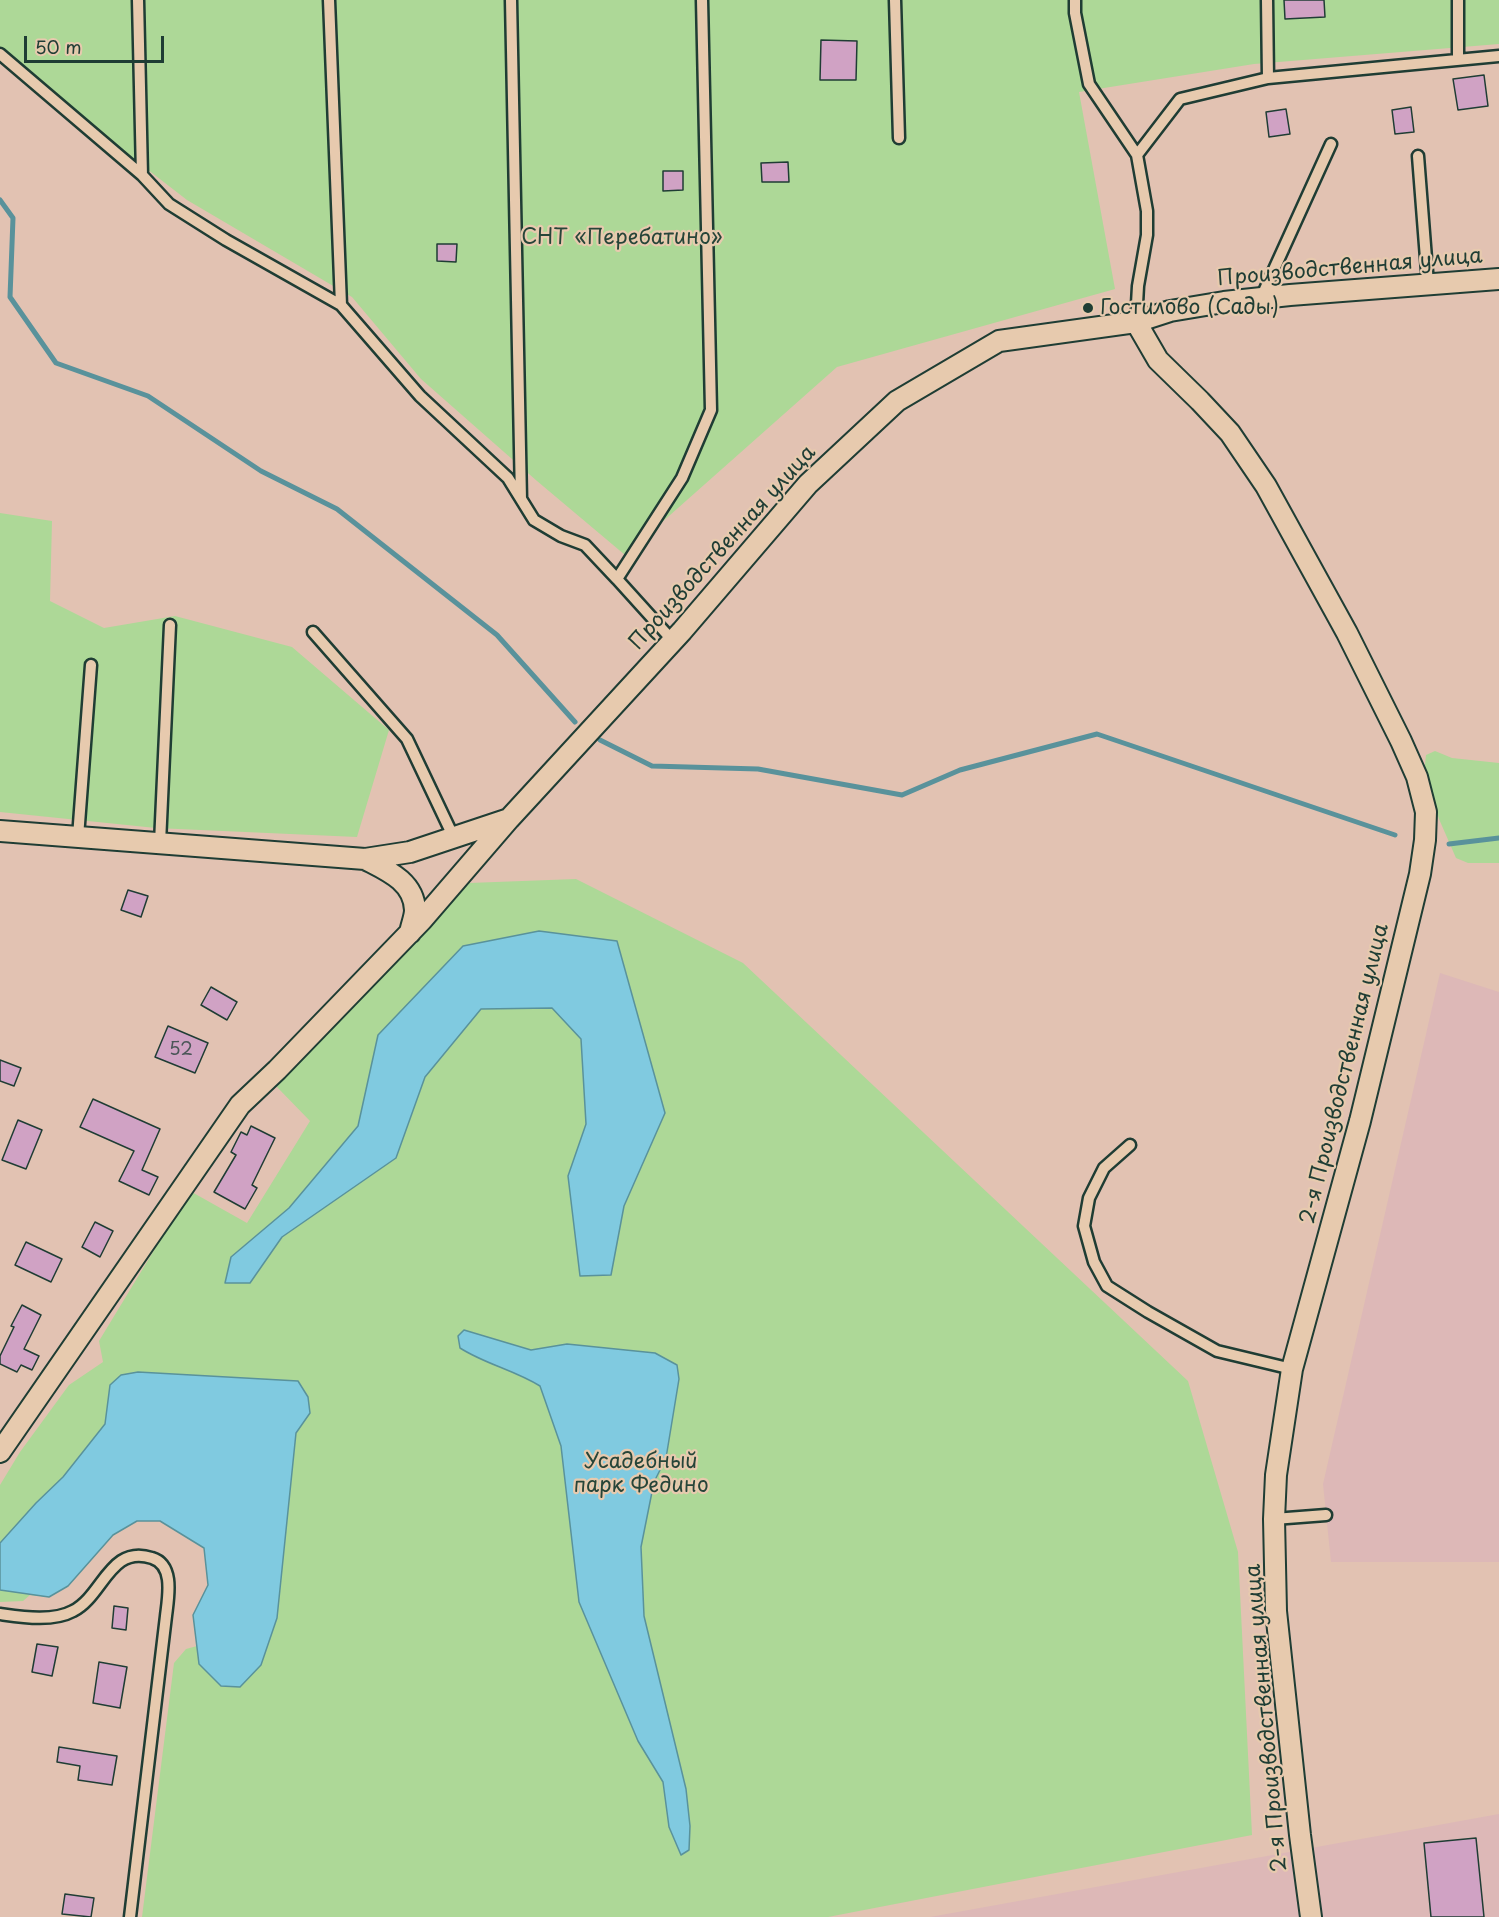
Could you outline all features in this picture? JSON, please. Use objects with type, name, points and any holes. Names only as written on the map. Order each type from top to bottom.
[{"type":"street","name":"Производственная улица","points":[[0,1452],[240,1106],[410,933],[509,819],[673,641],[808,484],[897,401],[999,341],[1136,321],[1170,311],[1224,302],[1499,279]]},
{"type":"street","name":"2-я Производственная улица","points":[[1136,321],[1158,360],[1200,400],[1230,433],[1266,486],[1347,633],[1401,741],[1417,777],[1426,812],[1420,874],[1360,1121],[1292,1369],[1276,1475],[1274,1519],[1276,1611],[1311,1917]]},
{"type":"street","points":[[0,831],[365,859],[410,852],[509,819]]},
{"type":"street","points":[[365,859],[398,877],[411,893],[415,910],[410,933]]},
{"type":"lane","points":[[138,0],[142,175]]},
{"type":"lane","points":[[329,0],[340,305]]},
{"type":"lane","points":[[511,0],[521,499]]},
{"type":"lane","points":[[617,579],[682,478],[711,410],[702,0]]},
{"type":"lane","points":[[895,0],[899,138]]},
{"type":"lane","points":[[1075,0],[1089,84],[1137,155],[1148,211],[1147,235],[1138,286],[1136,321]]},
{"type":"lane","points":[[1267,0],[1268,78]]},
{"type":"lane","points":[[1458,0],[1458,60]]},
{"type":"lane","points":[[0,54],[142,175],[169,204],[226,240],[340,305],[420,396],[508,478],[534,520],[561,536],[585,545],[673,641]]},
{"type":"lane","points":[[1137,155],[1180,99],[1268,78],[1499,56]]},
{"type":"lane","points":[[1261,298],[1331,144]]},
{"type":"lane","points":[[1418,156],[1428,284]]},
{"type":"lane","points":[[160,843],[170,625]]},
{"type":"lane","points":[[313,632],[407,739],[454,838]]},
{"type":"lane","points":[[78,837],[91,665]]},
{"type":"lane","points":[[1130,1145],[1104,1168],[1089,1198],[1084,1226],[1094,1262],[1107,1286],[1217,1351],[1292,1369]]},
{"type":"lane","points":[[1274,1519],[1326,1515]]},
{"type":"lane","points":[[0,1614],[21,1617],[60,1616],[75,1610],[92,1594],[121,1559],[135,1555],[153,1558],[162,1564],[169,1579],[130,1917]]},
{"type":"shaded area","points":[[1440,973],[1499,992],[1499,1562],[1331,1562],[1323,1484]]},
{"type":"shaded area","points":[[1499,1814],[1499,1917],[930,1917]]},
{"type":"green space","name":"СНТ «Перебатино»","points":[[0,0],[1499,0],[1499,44],[1254,64],[1079,92],[1115,289],[837,367],[625,555],[421,379],[352,297],[187,200],[112,142],[0,47]]},
{"type":"green space","points":[[0,513],[52,521],[50,601],[104,628],[175,616],[292,647],[389,730],[357,837],[156,828],[0,812]]},
{"type":"green space","points":[[1435,751],[1452,758],[1499,763],[1499,863],[1468,863],[1456,858],[1439,819],[1424,773],[1426,755]]},
{"type":"green space","name":"Усадебный парк Федино","points":[[576,879],[743,963],[1188,1381],[1238,1552],[1252,1835],[828,1917],[142,1917],[174,1663],[186,1649],[197,1646],[193,1615],[208,1585],[204,1548],[160,1521],[137,1521],[113,1535],[68,1586],[49,1597],[30,1595],[23,1601],[0,1602],[0,1485],[20,1452],[69,1385],[103,1362],[99,1341],[190,1191],[247,1223],[310,1121],[276,1086],[469,883]]},
{"type":"water","points":[[539,931],[617,941],[665,1113],[624,1206],[611,1275],[580,1276],[568,1176],[586,1124],[581,1039],[552,1008],[481,1009],[425,1077],[396,1158],[282,1237],[250,1283],[225,1283],[231,1257],[289,1208],[358,1126],[378,1035],[463,946]]},
{"type":"water","points":[[464,1330],[531,1350],[567,1344],[655,1353],[677,1365],[679,1379],[666,1458],[654,1482],[641,1547],[644,1616],[686,1789],[690,1826],[689,1850],[681,1855],[669,1827],[663,1782],[638,1741],[579,1602],[561,1446],[540,1386],[460,1348],[458,1336]]},
{"type":"water","points":[[138,1372],[298,1381],[308,1397],[310,1413],[296,1433],[277,1618],[261,1665],[240,1687],[221,1686],[199,1664],[193,1615],[208,1585],[204,1548],[160,1521],[137,1521],[113,1535],[68,1586],[49,1597],[0,1590],[0,1543],[63,1477],[105,1424],[110,1385],[121,1375]]},
{"type":"building","points":[[1284,0],[1324,0],[1325,17],[1285,19]]},
{"type":"building","points":[[821,40],[857,41],[856,80],[820,80]]},
{"type":"building","points":[[1484,75],[1488,106],[1458,110],[1453,79]]},
{"type":"building","points":[[1411,107],[1414,132],[1395,134],[1392,110]]},
{"type":"building","points":[[1286,109],[1290,134],[1269,137],[1266,112]]},
{"type":"building","points":[[788,162],[789,182],[762,182],[761,163]]},
{"type":"building","points":[[663,171],[683,171],[683,190],[663,191]]},
{"type":"building","points":[[437,244],[457,244],[456,262],[437,261]]},
{"type":"building","points":[[128,890],[148,896],[141,917],[121,910]]},
{"type":"building","points":[[211,987],[237,1002],[227,1020],[201,1005]]},
{"type":"building","points":[[168,1026],[208,1043],[195,1073],[155,1057]]},
{"type":"building","points":[[0,1060],[21,1068],[14,1086],[0,1081]]},
{"type":"building","points":[[93,1099],[160,1129],[142,1170],[158,1177],[149,1195],[119,1181],[134,1151],[80,1127]]},
{"type":"building","points":[[18,1120],[42,1130],[26,1169],[2,1160]]},
{"type":"building","points":[[251,1126],[275,1138],[252,1185],[257,1188],[245,1209],[214,1192],[236,1155],[231,1152],[241,1132],[247,1135]]},
{"type":"building","points":[[95,1222],[113,1231],[100,1257],[82,1247]]},
{"type":"building","points":[[26,1242],[62,1259],[51,1282],[15,1265]]},
{"type":"building","points":[[22,1305],[41,1315],[24,1349],[39,1356],[32,1370],[21,1365],[17,1372],[0,1364],[0,1356]]},
{"type":"building","points":[[114,1606],[128,1608],[126,1630],[112,1628]]},
{"type":"building","points":[[37,1644],[58,1647],[52,1676],[32,1672]]},
{"type":"building","points":[[99,1662],[127,1667],[120,1708],[93,1703]]},
{"type":"building","points":[[59,1747],[117,1756],[112,1785],[78,1780],[80,1766],[57,1762]]},
{"type":"building","points":[[1476,1838],[1484,1917],[1431,1917],[1424,1843]]},
{"type":"building","points":[[65,1894],[94,1898],[91,1917],[62,1914]]},
{"type":"waterway","points":[[0,200],[13,218],[10,297],[56,363],[148,396],[261,471],[337,509],[497,635],[575,722]]},
{"type":"waterway","points":[[600,740],[652,766],[758,769],[902,795],[960,770],[1097,734],[1395,835]]},
{"type":"waterway","points":[[1449,844],[1499,838]]},
{"type":"place","name":"Гостилово (Сады)","points":[[1088,308]]}]
